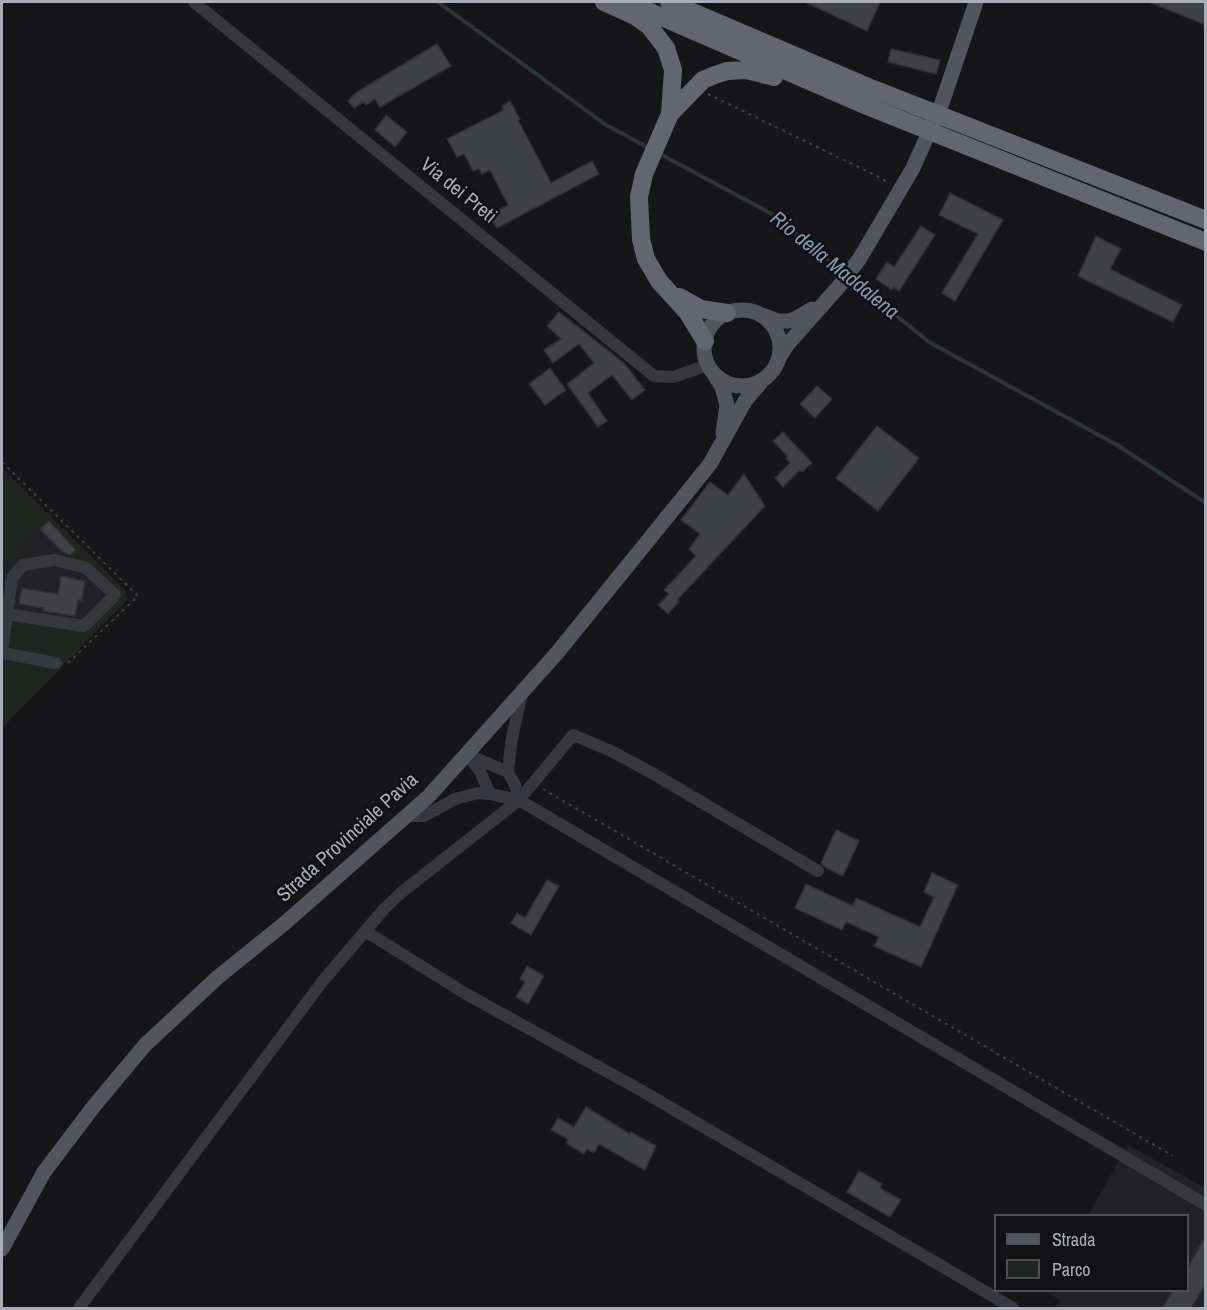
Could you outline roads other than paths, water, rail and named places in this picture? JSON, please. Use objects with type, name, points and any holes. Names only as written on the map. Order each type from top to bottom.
[{"type":"highway","points":[[604,2],[635,16],[649,26],[666,48],[673,70],[670,114],[644,174],[639,197],[641,239],[646,259],[659,281],[688,313],[705,341]]},
{"type":"highway","points":[[627,2],[867,106],[1206,242]]},
{"type":"highway","points":[[669,2],[873,89],[1206,220]]},
{"type":"highway","points":[[670,114],[703,80],[727,71],[747,70],[772,76],[834,103],[867,106]]},
{"type":"highway","points":[[659,281],[692,305],[710,311],[727,313]]},
{"type":"main road","name":"Strada Provinciale Pavia","points":[[2,1249],[44,1172],[94,1106],[145,1046],[218,977],[285,923],[429,796],[557,653],[719,451],[745,401],[776,367],[787,345],[841,284],[860,258],[913,168],[942,103],[976,2]]},
{"type":"main road","name":"Strada Provinciale Pavia","points":[[727,313],[738,310],[749,311],[778,321],[795,319],[819,304],[841,284]]},
{"type":"main road","points":[[705,341],[716,320],[727,313]]},
{"type":"main road","points":[[760,315],[776,331],[779,340],[779,358]]},
{"type":"main road","name":"Strada Provinciale Pavia","points":[[705,341],[704,354],[722,387],[727,405],[719,451]]},
{"type":"main road","points":[[711,370],[723,381],[733,385],[743,386],[762,381]]},
{"type":"street","name":"Via dei Preti","points":[[194,2],[654,376],[673,377],[711,370]]},
{"type":"street","points":[[6,607],[84,626],[115,595],[87,568],[55,560],[23,565],[12,578],[6,607],[2,652],[56,663]]},
{"type":"street","points":[[519,800],[508,772],[511,743],[522,692]]},
{"type":"street","points":[[79,1308],[322,982],[365,931],[402,892],[519,800],[573,735],[611,751],[652,773],[819,871]]},
{"type":"street","points":[[466,754],[508,772]]},
{"type":"street","points":[[466,754],[480,771],[490,794]]},
{"type":"street","points":[[406,816],[424,816],[455,799],[477,793],[519,800],[1206,1205]]},
{"type":"street","points":[[365,931],[466,994],[644,1092],[1012,1308]]},
{"type":"waterway","name":"Rio della Maddalena","points":[[438,2],[606,125],[651,149]]},
{"type":"waterway","name":"Rio della Maddalena","points":[[660,154],[774,215],[844,273]]},
{"type":"waterway","name":"Rio della Maddalena","points":[[850,278],[929,342],[1117,445],[1206,503]]}]
